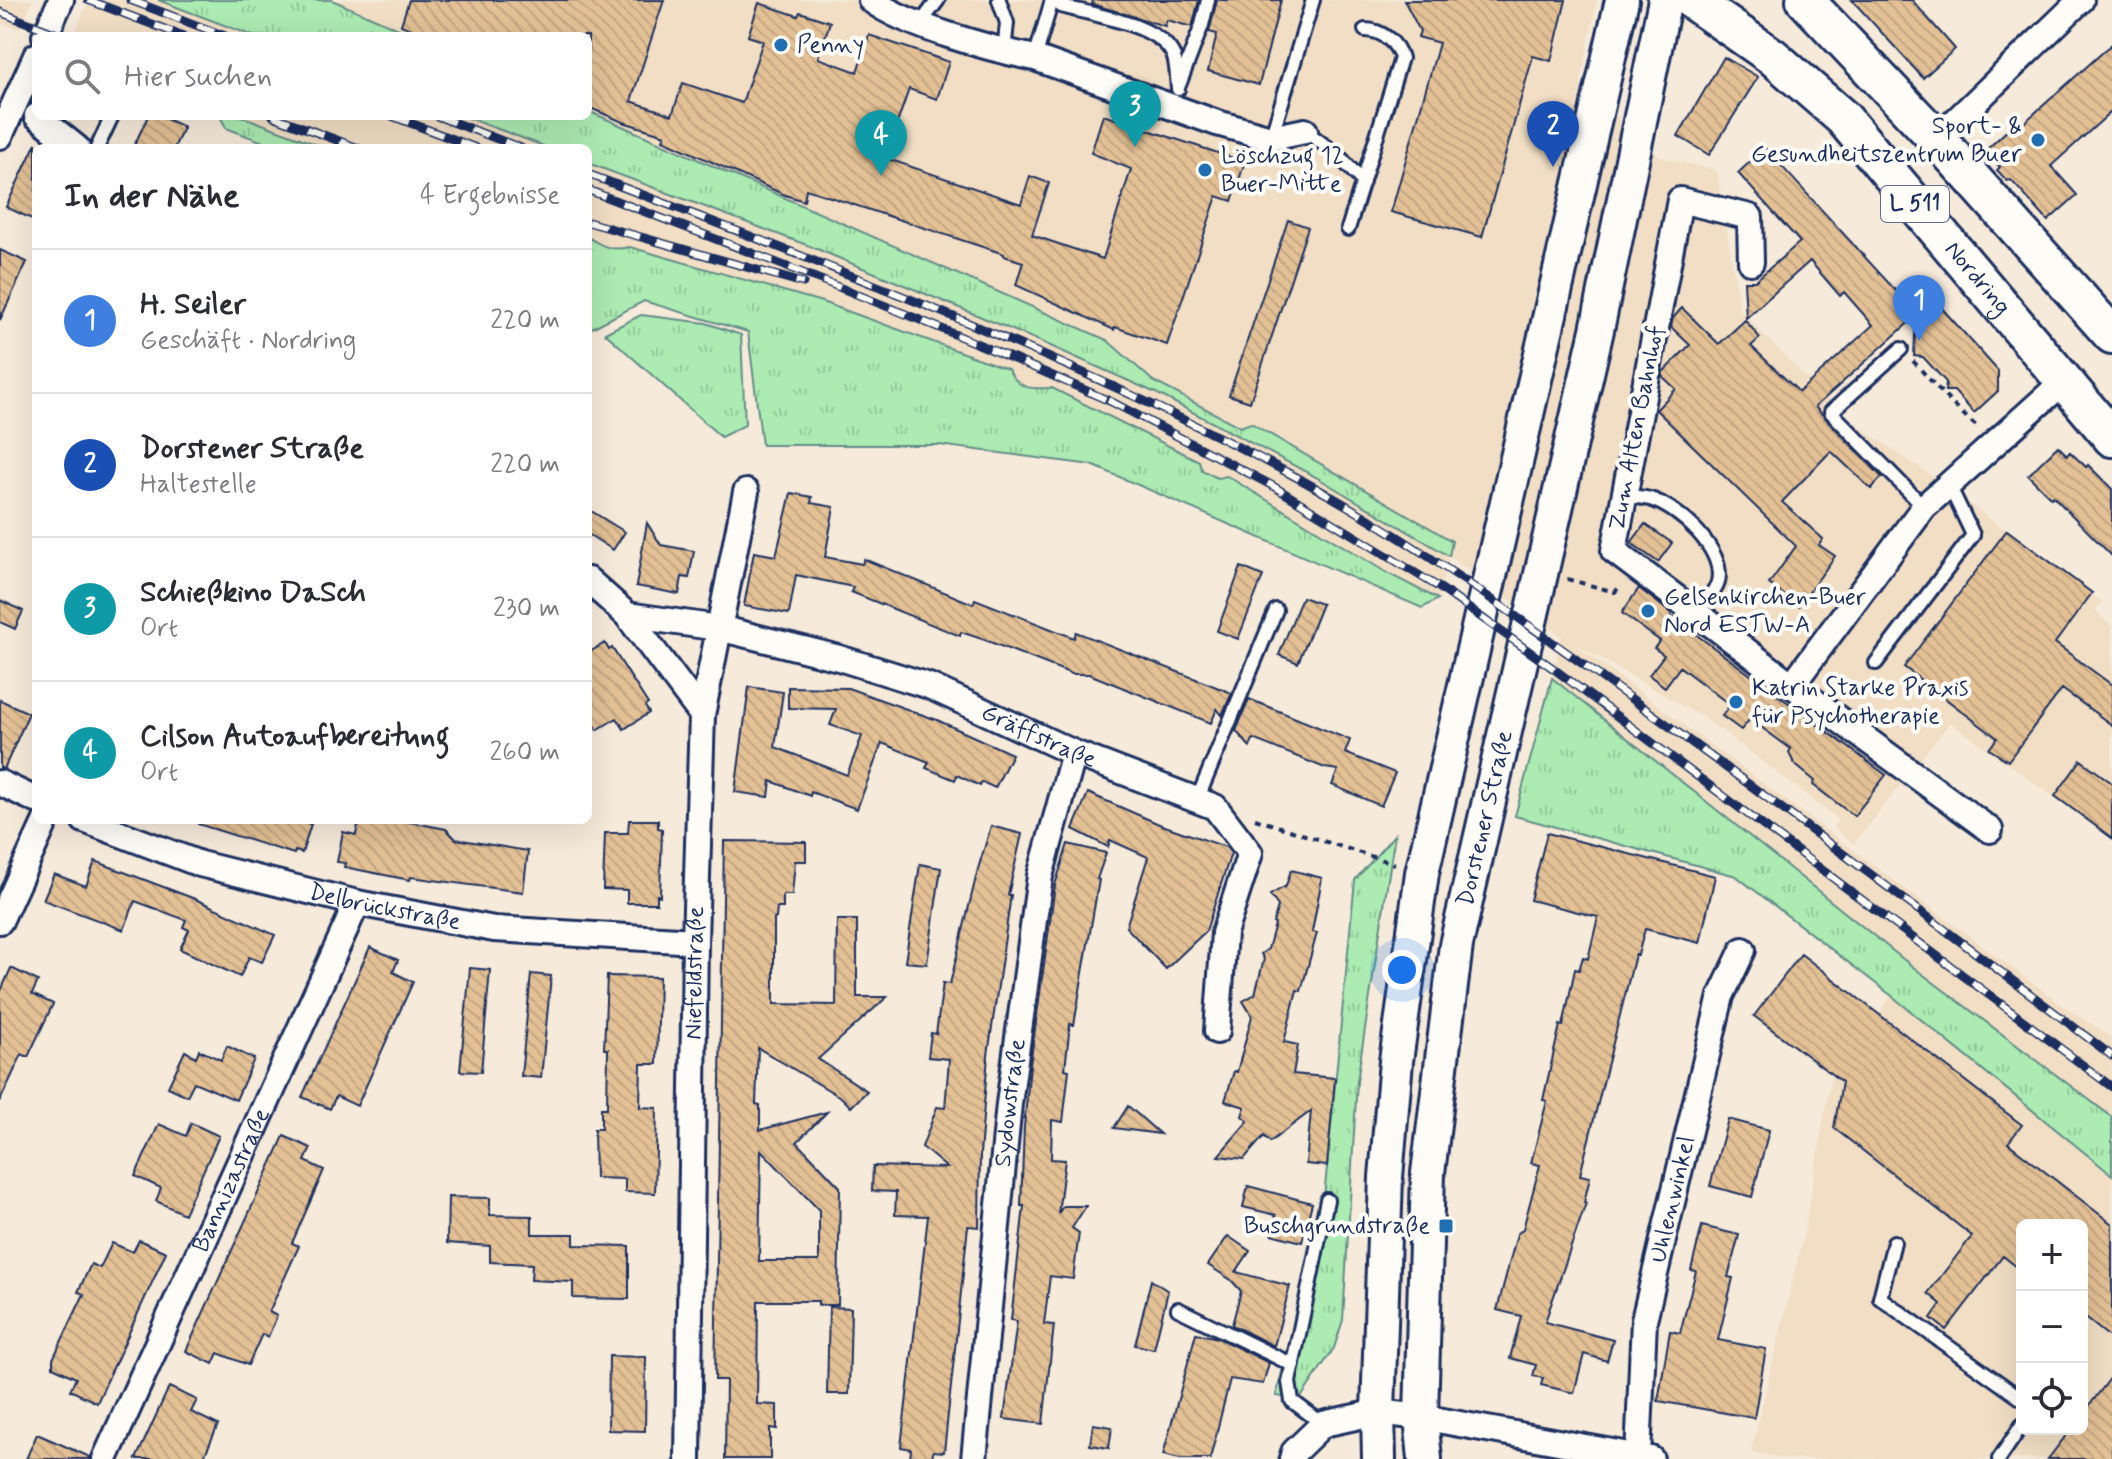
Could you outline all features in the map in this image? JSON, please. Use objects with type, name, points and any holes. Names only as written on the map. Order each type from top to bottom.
[{"type":"main road","name":"Dorstener Straße","points":[[1379,1459],[1386,1177],[1396,1061],[1422,873],[1622,0]]},
{"type":"main road","name":"Dorstener Straße","points":[[1425,1459],[1421,1417],[1428,1173],[1456,945],[1597,330],[1665,0]]},
{"type":"main road","name":"Nordring","points":[[1691,0],[1773,57],[1843,118],[2112,438]]},
{"type":"main road","name":"L 511","points":[[1805,0],[1937,139],[2112,335]]},
{"type":"street","points":[[47,32],[61,0]]},
{"type":"street","points":[[871,0],[895,15],[920,24],[1004,52],[1174,98],[1271,138],[1305,131]]},
{"type":"street","points":[[1937,139],[2081,0]]},
{"type":"street","points":[[0,136],[32,65]]},
{"type":"street","points":[[16,100],[32,113]]},
{"type":"street","points":[[41,120],[72,144]]},
{"type":"street","name":"Zum Alten Bahnhof","points":[[1751,262],[1750,217],[1680,200],[1614,551],[1990,830]]},
{"type":"street","points":[[1792,685],[1924,507],[2063,382]]},
{"type":"street","name":"Niefeldstraße","points":[[688,1459],[695,941],[702,715],[746,492]]},
{"type":"street","points":[[592,584],[627,615],[702,715]]},
{"type":"street","name":"Gräffstraße","points":[[627,615],[719,628],[839,658],[929,686],[1074,753],[1206,803]]},
{"type":"street","name":"Sydowstraße","points":[[974,1459],[1009,1104],[1040,876],[1074,753]]},
{"type":"street","points":[[0,783],[32,798]]},
{"type":"street","points":[[1206,803],[1250,853],[1224,933],[1217,1031]]},
{"type":"street","points":[[0,921],[44,824]]},
{"type":"street","name":"Delbrückstraße","points":[[95,824],[200,864],[357,903],[494,929],[695,941]]},
{"type":"street","name":"Bannizastraße","points":[[105,1459],[357,903]]},
{"type":"street","name":"Uhlenwinkel","points":[[1645,1458],[1644,1320],[1721,996],[1743,950]]},
{"type":"street","points":[[1292,1459],[1294,1452],[1323,1424],[1378,1412],[1645,1458]]},
{"type":"lane","points":[[920,24],[938,0]]},
{"type":"lane","points":[[999,0],[1007,23],[1004,52]]},
{"type":"lane","points":[[1035,58],[1052,0]]},
{"type":"lane","points":[[1059,0],[1061,6],[1134,26],[1158,38],[1174,56],[1174,98]]},
{"type":"lane","points":[[1174,98],[1202,25],[1208,0]]},
{"type":"lane","points":[[1271,138],[1313,0]]},
{"type":"lane","points":[[1348,229],[1401,58],[1398,49],[1387,37],[1365,30]]},
{"type":"lane","points":[[99,144],[110,120]]},
{"type":"lane","points":[[1305,131],[1337,154],[1363,182]]},
{"type":"lane","points":[[1901,349],[1831,412],[1924,507]]},
{"type":"lane","points":[[1876,663],[1973,535],[1949,485]]},
{"type":"lane","points":[[1624,495],[1652,500],[1686,520],[1713,549],[1720,569],[1718,585],[1695,612]]},
{"type":"lane","points":[[1206,803],[1276,610]]},
{"type":"lane","points":[[1323,1424],[1292,1401],[1289,1382],[1327,1200]]},
{"type":"lane","points":[[1894,1242],[1880,1298],[2016,1395]]},
{"type":"lane","points":[[1178,1309],[1293,1365]]},
{"type":"lane","points":[[1999,1459],[2016,1434]]},
{"type":"path","points":[[1901,349],[1951,403],[1996,444]]},
{"type":"path","points":[[1206,803],[1422,873]]},
{"type":"shaded area","points":[[0,0],[33,0],[19,29],[0,23]]},
{"type":"shaded area","points":[[89,0],[158,0],[242,32],[75,32]]},
{"type":"shaded area","points":[[332,0],[1597,0],[1580,85],[1661,157],[1717,171],[1740,311],[1844,416],[1932,476],[2102,602],[2095,610],[2112,627],[2112,839],[1950,722],[1854,844],[1833,827],[1838,819],[1709,721],[1572,642],[2068,1009],[2112,1037],[2112,1117],[1913,967],[1552,678],[1562,636],[1449,556],[1438,599],[1389,574],[1227,477],[1217,479],[1201,470],[1199,461],[1052,388],[1031,389],[822,301],[631,247],[615,251],[599,245],[592,240],[592,164],[812,247],[1037,340],[1158,394],[1316,477],[1448,555],[1452,541],[1251,423],[1241,427],[1153,381],[1107,340],[592,113],[592,32],[406,32]]},
{"type":"shaded area","points":[[252,120],[474,120],[538,144],[315,144]]},
{"type":"shaded area","points":[[1892,996],[2112,1175],[2112,1459],[1785,1459],[1751,1452],[1804,1233],[1831,1078]]},
{"type":"green space","points":[[158,0],[332,0],[406,32],[242,32]]},
{"type":"green space","points":[[592,113],[1107,340],[1153,381],[1240,427],[1251,423],[1452,541],[1449,556],[1316,477],[1158,394],[812,247],[592,164],[592,144],[538,144],[474,120],[592,120]]},
{"type":"green space","points":[[222,120],[252,120],[315,144],[268,144],[226,128]]},
{"type":"green space","points":[[592,239],[608,247],[630,247],[822,302],[1008,369],[1021,385],[1052,388],[1199,461],[1202,470],[1217,478],[1227,476],[1389,574],[1438,599],[1422,608],[1092,465],[939,445],[762,445],[748,332],[644,301],[592,328]]},
{"type":"green space","points":[[641,315],[706,323],[741,335],[745,425],[721,437],[605,333]]},
{"type":"green space","points":[[1552,678],[1913,967],[2112,1117],[2112,1175],[1892,996],[1736,876],[1515,816]]},
{"type":"green space","points":[[1395,834],[1357,1081],[1343,1320],[1334,1348],[1300,1399],[1276,1396],[1323,1208],[1355,880]]},
{"type":"building","points":[[409,0],[664,0],[631,101],[672,115],[683,83],[742,103],[763,41],[748,36],[759,3],[798,16],[800,12],[830,22],[818,58],[857,72],[869,35],[949,62],[937,99],[909,89],[885,158],[1021,204],[1030,176],[1049,183],[1032,235],[1103,259],[1131,169],[1091,153],[1103,115],[1245,162],[1232,201],[1217,196],[1167,345],[1115,327],[1114,330],[1016,285],[1023,262],[1004,254],[806,189],[804,201],[785,195],[663,140],[665,135],[592,109],[592,32],[418,32],[401,25]]},
{"type":"building","points":[[1093,0],[1199,0],[1192,27],[1167,20],[1165,26],[1092,4]]},
{"type":"building","points":[[1217,0],[1281,0],[1259,85],[1208,71],[1217,34],[1209,32]]},
{"type":"building","points":[[1404,0],[1566,0],[1551,61],[1533,56],[1482,237],[1391,212],[1439,43],[1418,37],[1420,31]]},
{"type":"building","points":[[1852,0],[1912,0],[1955,49],[1923,78]]},
{"type":"building","name":"Sport- & Gesundheitszentrum Buer","points":[[2112,44],[2112,111],[2051,166],[2077,195],[2048,221],[2011,180],[2007,181],[1997,170],[2000,167],[1985,151],[2013,125],[2017,129]]},
{"type":"building","points":[[1724,57],[1758,77],[1709,155],[1678,136]]},
{"type":"building","points":[[146,120],[169,120],[184,127],[176,144],[135,144]]},
{"type":"building","points":[[1765,148],[1916,313],[1917,303],[1939,305],[1998,371],[1998,391],[1974,413],[1954,391],[1945,391],[1946,382],[1923,357],[1914,356],[1916,316],[1815,407],[1882,477],[1871,489],[1831,451],[1782,502],[1823,539],[1819,545],[1835,556],[1799,606],[1769,584],[1796,546],[1656,410],[1676,389],[1662,376],[1663,372],[1690,345],[1671,327],[1673,318],[1682,308],[1719,344],[1745,320],[1760,338],[1751,346],[1799,392],[1873,325],[1844,292],[1840,296],[1810,261],[1746,318],[1744,281],[1755,281],[1800,242],[1738,173]]},
{"type":"building","points":[[32,152],[32,219],[6,207]]},
{"type":"building","points":[[1288,220],[1308,227],[1250,402],[1229,395]]},
{"type":"building","points":[[0,250],[27,262],[0,320]]},
{"type":"building","points":[[2058,446],[2067,455],[2070,452],[2086,467],[2088,465],[2112,489],[2112,556],[2028,475]]},
{"type":"building","points":[[791,493],[812,497],[811,503],[834,507],[825,557],[862,564],[864,559],[973,604],[975,599],[1074,638],[1076,632],[1232,693],[1222,715],[1217,709],[1211,723],[1089,674],[1072,674],[985,640],[961,632],[960,636],[851,592],[853,587],[796,575],[789,614],[744,606],[754,552],[776,556]]},
{"type":"building","points":[[592,511],[625,532],[613,550],[592,537]]},
{"type":"building","points":[[647,523],[661,545],[694,551],[689,578],[682,577],[679,594],[636,586]]},
{"type":"building","points":[[1645,524],[1672,543],[1658,562],[1631,543]]},
{"type":"building","points":[[2007,530],[2092,593],[2055,643],[2112,685],[2112,725],[2062,689],[2008,761],[1989,749],[1997,738],[1904,667]]},
{"type":"building","points":[[1241,567],[1263,576],[1238,639],[1217,631]]},
{"type":"building","points":[[1639,588],[1671,616],[1886,775],[1854,816],[1813,785],[1815,781],[1794,764],[1789,752],[1791,749],[1750,719],[1741,730],[1722,716],[1730,705],[1680,667],[1665,687],[1649,675],[1664,655],[1654,648],[1660,641],[1622,613]]},
{"type":"building","points":[[1302,597],[1322,604],[1298,663],[1279,655]]},
{"type":"building","points":[[0,600],[23,611],[15,629],[0,622]]},
{"type":"building","points":[[605,643],[609,650],[612,648],[648,704],[645,706],[649,713],[624,729],[617,718],[597,730],[592,722],[592,651]]},
{"type":"building","points":[[749,687],[783,692],[775,747],[847,775],[862,736],[830,725],[836,709],[788,708],[788,687],[848,688],[937,720],[1012,754],[995,788],[982,782],[980,786],[957,775],[955,780],[926,768],[929,762],[882,743],[857,809],[771,781],[769,797],[735,792]]},
{"type":"building","points":[[1249,699],[1350,740],[1345,753],[1395,773],[1381,806],[1332,785],[1338,770],[1325,768],[1253,739],[1250,747],[1236,731]]},
{"type":"building","points":[[0,700],[29,713],[4,769],[0,768]]},
{"type":"building","points":[[2081,760],[2112,783],[2112,838],[2055,796]]},
{"type":"building","points":[[1088,793],[1159,824],[1226,847],[1231,853],[1206,931],[1166,969],[1126,927],[1148,857],[1110,840],[1108,847],[1073,829]]},
{"type":"building","points":[[629,820],[658,820],[658,828],[662,829],[660,896],[657,895],[657,903],[627,903],[627,890],[603,889],[605,833],[628,833]]},
{"type":"building","points":[[198,824],[311,824],[302,853],[295,851],[294,854]]},
{"type":"building","points":[[358,824],[420,824],[446,829],[456,839],[528,851],[523,892],[411,877],[410,880],[344,867],[345,863],[337,862],[343,832],[356,835]]},
{"type":"building","points":[[991,826],[1022,834],[1008,895],[1011,895],[988,1055],[980,1154],[979,1227],[968,1226],[944,1452],[933,1451],[932,1459],[910,1459],[911,1449],[901,1447],[928,1216],[895,1215],[896,1192],[872,1191],[873,1166],[947,1168],[922,1147],[937,1107],[945,1108],[949,1059],[928,1057],[931,1033],[936,1034],[943,983],[950,984]]},
{"type":"building","points":[[1547,833],[1715,876],[1700,943],[1645,929],[1638,955],[1635,955],[1580,1175],[1590,1177],[1586,1203],[1545,1322],[1613,1340],[1607,1361],[1584,1354],[1574,1393],[1541,1385],[1543,1378],[1533,1376],[1536,1365],[1510,1358],[1521,1316],[1497,1310],[1517,1234],[1523,1229],[1540,1165],[1531,1163],[1547,1101],[1543,1100],[1560,1025],[1563,1026],[1575,969],[1579,970],[1583,957],[1588,959],[1598,917],[1530,900]]},
{"type":"building","points":[[724,841],[806,842],[806,861],[795,861],[792,895],[783,895],[783,908],[777,908],[774,919],[774,1004],[836,1005],[837,920],[857,920],[857,997],[887,997],[818,1059],[867,1091],[851,1107],[842,1098],[758,1048],[756,1104],[760,1105],[760,1130],[827,1112],[797,1142],[840,1187],[838,1305],[818,1305],[818,1301],[758,1301],[757,1404],[777,1405],[777,1429],[770,1428],[770,1459],[725,1459],[726,1380],[715,1380]],"holes":[[[761,1150],[819,1210],[819,1261],[759,1261]]]},
{"type":"building","points":[[1068,844],[1106,853],[1097,879],[1074,1025],[1070,1024],[1063,1122],[1052,1120],[1051,1159],[1065,1160],[1058,1214],[1063,1206],[1086,1206],[1072,1228],[1079,1233],[1073,1279],[1050,1276],[1044,1324],[1054,1325],[1043,1424],[1004,1419],[1017,1321],[1011,1320],[1024,1206],[1021,1206],[1024,1127],[1030,1065],[1055,885]]},
{"type":"building","points":[[95,861],[195,899],[275,935],[262,962],[249,957],[240,977],[180,949],[189,930],[183,927],[186,920],[135,901],[124,930],[43,900],[54,874],[86,886]]},
{"type":"building","points":[[920,864],[941,868],[927,964],[905,962]]},
{"type":"building","points":[[1291,870],[1322,878],[1312,932],[1317,933],[1301,991],[1297,990],[1284,1042],[1298,1045],[1293,1074],[1335,1078],[1327,1166],[1306,1164],[1311,1111],[1270,1142],[1264,1136],[1244,1159],[1218,1156],[1248,1121],[1242,1116],[1245,1107],[1225,1101],[1234,1071],[1237,1072],[1252,1016],[1243,1001],[1255,994],[1264,959],[1261,954],[1268,949],[1275,924],[1278,906],[1270,895],[1286,886]]},
{"type":"building","points":[[370,947],[398,960],[393,972],[413,982],[357,1106],[336,1096],[330,1109],[302,1097]]},
{"type":"building","points":[[1801,954],[2022,1125],[2008,1143],[2112,1224],[2112,1339],[2088,1320],[2088,1219],[2016,1219],[2016,1266],[2003,1256],[1946,1330],[1931,1318],[1941,1304],[1928,1293],[1972,1236],[1834,1128],[1842,1082],[1754,1016]]},
{"type":"building","points":[[11,968],[38,981],[32,994],[53,1004],[28,1057],[22,1054],[0,1101],[0,993]]},
{"type":"building","points":[[470,968],[490,970],[481,1072],[460,1071]]},
{"type":"building","points":[[531,974],[551,976],[541,1078],[521,1076]]},
{"type":"building","points":[[607,976],[659,977],[657,1064],[641,1064],[640,1107],[657,1108],[655,1193],[625,1192],[625,1179],[595,1178],[594,1129],[601,1129],[601,1108],[607,1108],[608,1049],[604,1049]]},
{"type":"building","points":[[227,1046],[254,1059],[236,1100],[194,1082],[187,1096],[168,1087],[185,1051],[196,1057],[199,1050],[221,1060]]},
{"type":"building","points":[[1128,1106],[1160,1134],[1114,1128]]},
{"type":"building","points":[[1728,1119],[1769,1130],[1752,1197],[1710,1186]]},
{"type":"building","points":[[191,1123],[219,1136],[184,1214],[156,1201],[161,1188],[135,1176],[159,1124],[186,1136]]},
{"type":"building","points":[[284,1136],[311,1148],[305,1161],[324,1170],[292,1243],[299,1246],[269,1312],[277,1316],[268,1337],[262,1334],[248,1365],[218,1353],[213,1364],[186,1351]]},
{"type":"building","points":[[1248,1186],[1312,1203],[1302,1242],[1271,1234],[1276,1215],[1243,1207]]},
{"type":"building","points":[[448,1197],[490,1198],[490,1215],[532,1216],[532,1234],[574,1234],[574,1245],[629,1246],[629,1299],[573,1298],[573,1282],[531,1280],[532,1264],[490,1262],[490,1246],[447,1243]]},
{"type":"building","points":[[1702,1226],[1739,1235],[1728,1277],[1733,1278],[1718,1340],[1766,1349],[1754,1418],[1658,1401],[1670,1331],[1680,1333],[1696,1271],[1691,1270]]},
{"type":"building","points":[[1228,1236],[1250,1251],[1236,1272],[1290,1286],[1274,1346],[1232,1325],[1241,1291],[1231,1280],[1208,1265]]},
{"type":"building","points":[[139,1240],[166,1252],[97,1403],[70,1390],[76,1378],[53,1367],[53,1359],[84,1294],[78,1292],[91,1264],[100,1268],[112,1243],[133,1252]]},
{"type":"building","points":[[1151,1280],[1168,1291],[1154,1349],[1135,1345]]},
{"type":"building","points":[[829,1307],[851,1308],[849,1394],[827,1394]]},
{"type":"building","points":[[1196,1333],[1218,1338],[1269,1363],[1263,1384],[1230,1379],[1210,1459],[1180,1459],[1163,1455]]},
{"type":"building","points":[[609,1356],[646,1357],[645,1431],[608,1430]]},
{"type":"building","points":[[2112,1376],[2112,1459],[2048,1459],[2066,1435],[2088,1435],[2088,1407]]},
{"type":"building","points":[[169,1387],[197,1400],[191,1412],[218,1425],[203,1459],[136,1459]]},
{"type":"building","points":[[1093,1424],[1112,1427],[1109,1448],[1090,1445]]},
{"type":"building","points":[[37,1434],[90,1457],[90,1459],[26,1459]]},
{"type":"railway","points":[[88,0],[172,32]]},
{"type":"railway","points":[[130,0],[214,32]]},
{"type":"railway","points":[[0,12],[52,32]]},
{"type":"railway","points":[[284,120],[347,144]]},
{"type":"railway","points":[[402,120],[466,144]]},
{"type":"railway","points":[[448,120],[510,144]]},
{"type":"railway","points":[[592,176],[953,316],[1043,355],[1220,438],[1350,507],[1473,587],[1633,700],[1874,876],[2112,1056]]},
{"type":"railway","points":[[592,192],[921,320],[1118,405]]},
{"type":"railway","points":[[592,223],[803,283]]},
{"type":"railway","points":[[1108,400],[1273,486],[1440,588],[1554,669],[2112,1087]]},
{"type":"place","name":"Penny","points":[[781,45]]},
{"type":"place","name":"Sport- & Gesundheitszentrum Buer","points":[[2038,140]]},
{"type":"place","name":"Schießkino DaSch","points":[[1135,147]]},
{"type":"place","name":"Dorstener Straße","points":[[1553,167]]},
{"type":"place","name":"Löschzug 12 Buer-Mitte","points":[[1205,170]]},
{"type":"place","name":"Cilson Autoaufbereitung","points":[[881,176]]},
{"type":"place","name":"H. Seiler","points":[[1919,341]]},
{"type":"place","name":"Gelsenkirchen-Buer Nord ESTW-A","points":[[1648,611]]},
{"type":"place","name":"Katrin Starke Praxis für Psychotherapie","points":[[1736,702]]},
{"type":"place","name":"Buschgrundstraße","points":[[1446,1226]]}]
